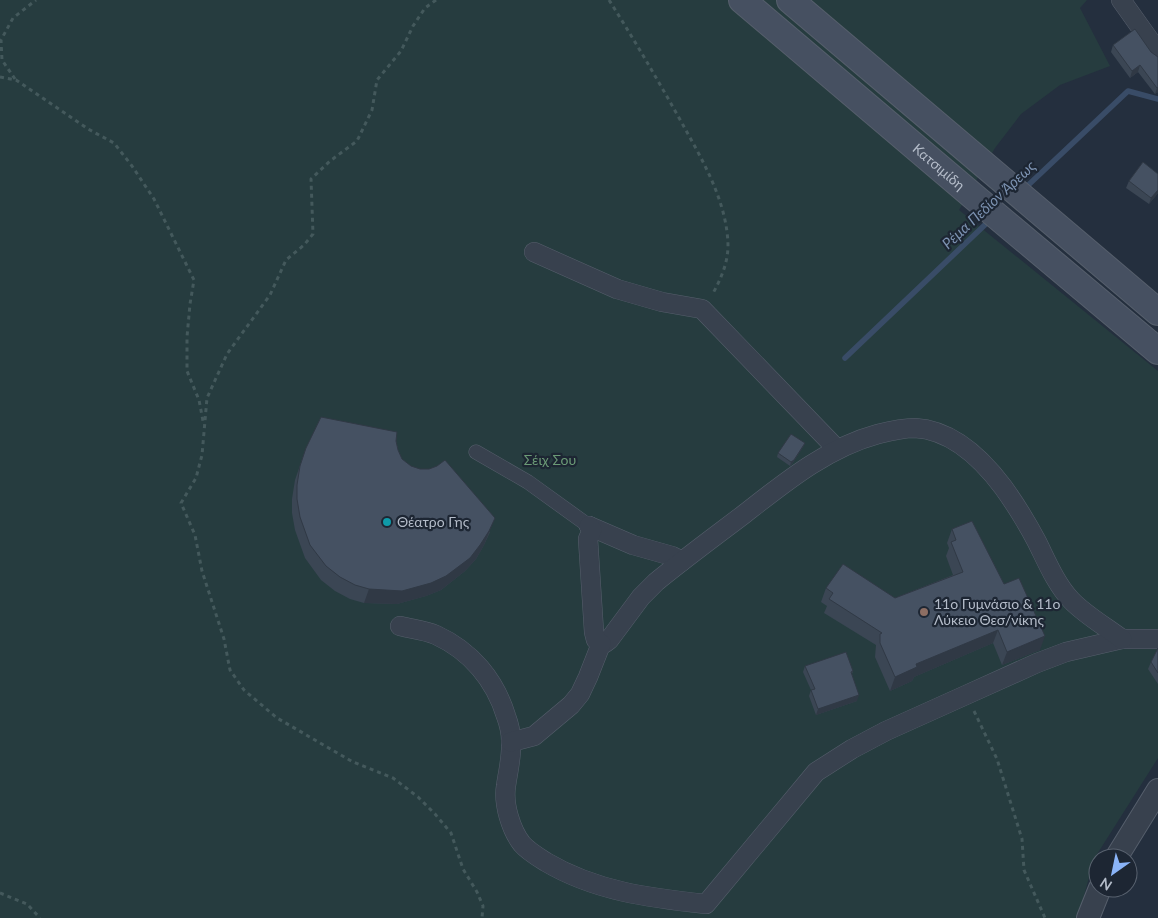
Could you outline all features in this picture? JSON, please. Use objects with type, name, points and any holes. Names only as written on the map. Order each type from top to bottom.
[{"type":"main road","name":"Κατσιμίδη","points":[[742,0],[1158,351]]},
{"type":"main road","points":[[790,0],[1158,312]]},
{"type":"street","points":[[1121,0],[1158,52]]},
{"type":"street","points":[[534,252],[617,289],[662,302],[702,309],[837,449]]},
{"type":"street","points":[[512,742],[534,736],[571,705],[580,694],[601,644],[610,639],[646,592],[681,562],[821,458],[837,449],[873,436],[908,428],[936,432],[953,440],[984,464],[1007,493],[1027,523],[1059,584],[1070,600],[1122,639]]},
{"type":"street","points":[[476,452],[528,482],[589,526],[627,543],[672,556],[681,562]]},
{"type":"street","points":[[589,526],[592,530],[588,539],[594,632],[595,639],[601,644]]},
{"type":"street","points":[[400,626],[437,635],[462,650],[476,662],[498,695],[511,732],[512,742],[505,789],[509,818],[522,845],[558,869],[586,882],[618,891],[668,900],[706,904],[816,772],[852,749],[886,731],[1037,663],[1066,652],[1122,639],[1158,639]]},
{"type":"street","points":[[1122,848],[1158,790]]},
{"type":"street","points":[[1088,918],[1096,898]]},
{"type":"path","points":[[36,0],[13,18],[1,40],[2,60],[16,80],[80,124],[114,144],[132,166],[154,200],[194,280],[187,337],[187,371],[199,400],[204,424]]},
{"type":"path","points":[[436,0],[425,8],[400,51],[377,80],[372,110],[357,141],[310,179],[313,234],[304,245],[286,260],[270,295],[227,354],[207,398],[202,455],[196,478],[181,503],[194,536],[202,571],[224,639],[230,670],[244,690],[277,718],[353,762],[392,778],[418,797],[451,833],[463,869],[483,906],[482,918]]},
{"type":"path","points":[[609,0],[657,79],[706,168],[722,210],[728,246],[726,262],[718,286],[702,309]]},
{"type":"path","points":[[0,77],[16,80]]},
{"type":"path","points":[[966,695],[997,759],[1022,839],[1024,870],[1044,918]]},
{"type":"path","points":[[0,892],[27,904],[40,918]]},
{"type":"green space","name":"Σέιχ Σου","points":[[0,0],[1087,0],[1080,8],[1110,66],[1060,85],[1021,114],[995,148],[959,210],[1158,371],[1158,758],[1101,848],[1088,848],[1088,881],[1078,918],[0,918]]},
{"type":"building","points":[[1135,29],[1151,52],[1158,57],[1157,88],[1140,65],[1132,71],[1113,45]]},
{"type":"building","points":[[1143,162],[1158,174],[1158,190],[1151,198],[1129,181]]},
{"type":"building","name":"Θέατρο Γης","points":[[321,417],[397,432],[398,450],[402,459],[411,466],[429,469],[445,460],[495,518],[489,531],[470,558],[446,576],[431,583],[402,591],[369,589],[355,585],[340,577],[326,566],[310,545],[300,517],[297,499],[300,466],[306,448]]},
{"type":"building","points":[[791,434],[805,443],[791,462],[778,453]]},
{"type":"building","name":"11ο Γυμνάσιο & 11ο Λύκειο Θεσ/νίκης","points":[[972,521],[1004,584],[1019,578],[1045,636],[1007,652],[998,630],[916,664],[917,667],[895,677],[880,643],[880,634],[882,633],[829,599],[833,593],[826,588],[843,564],[895,598],[963,572],[951,542],[956,540],[952,529]]},
{"type":"building","points":[[1158,648],[1158,673],[1151,662]]},
{"type":"building","points":[[846,652],[859,695],[818,709],[811,690],[815,689],[805,666]]},
{"type":"waterway","name":"Ρέμα Πεδίον Άρεως","points":[[1023,190],[1128,91],[1158,99]]},
{"type":"waterway","name":"Ρέμα Πεδίον Άρεως","points":[[845,358],[990,220]]},
{"type":"place","name":"Θέατρο Γης","points":[[387,522]]},
{"type":"place","name":"11ο Γυμνάσιο & 11ο Λύκειο Θεσ/νίκης","points":[[924,612]]}]
